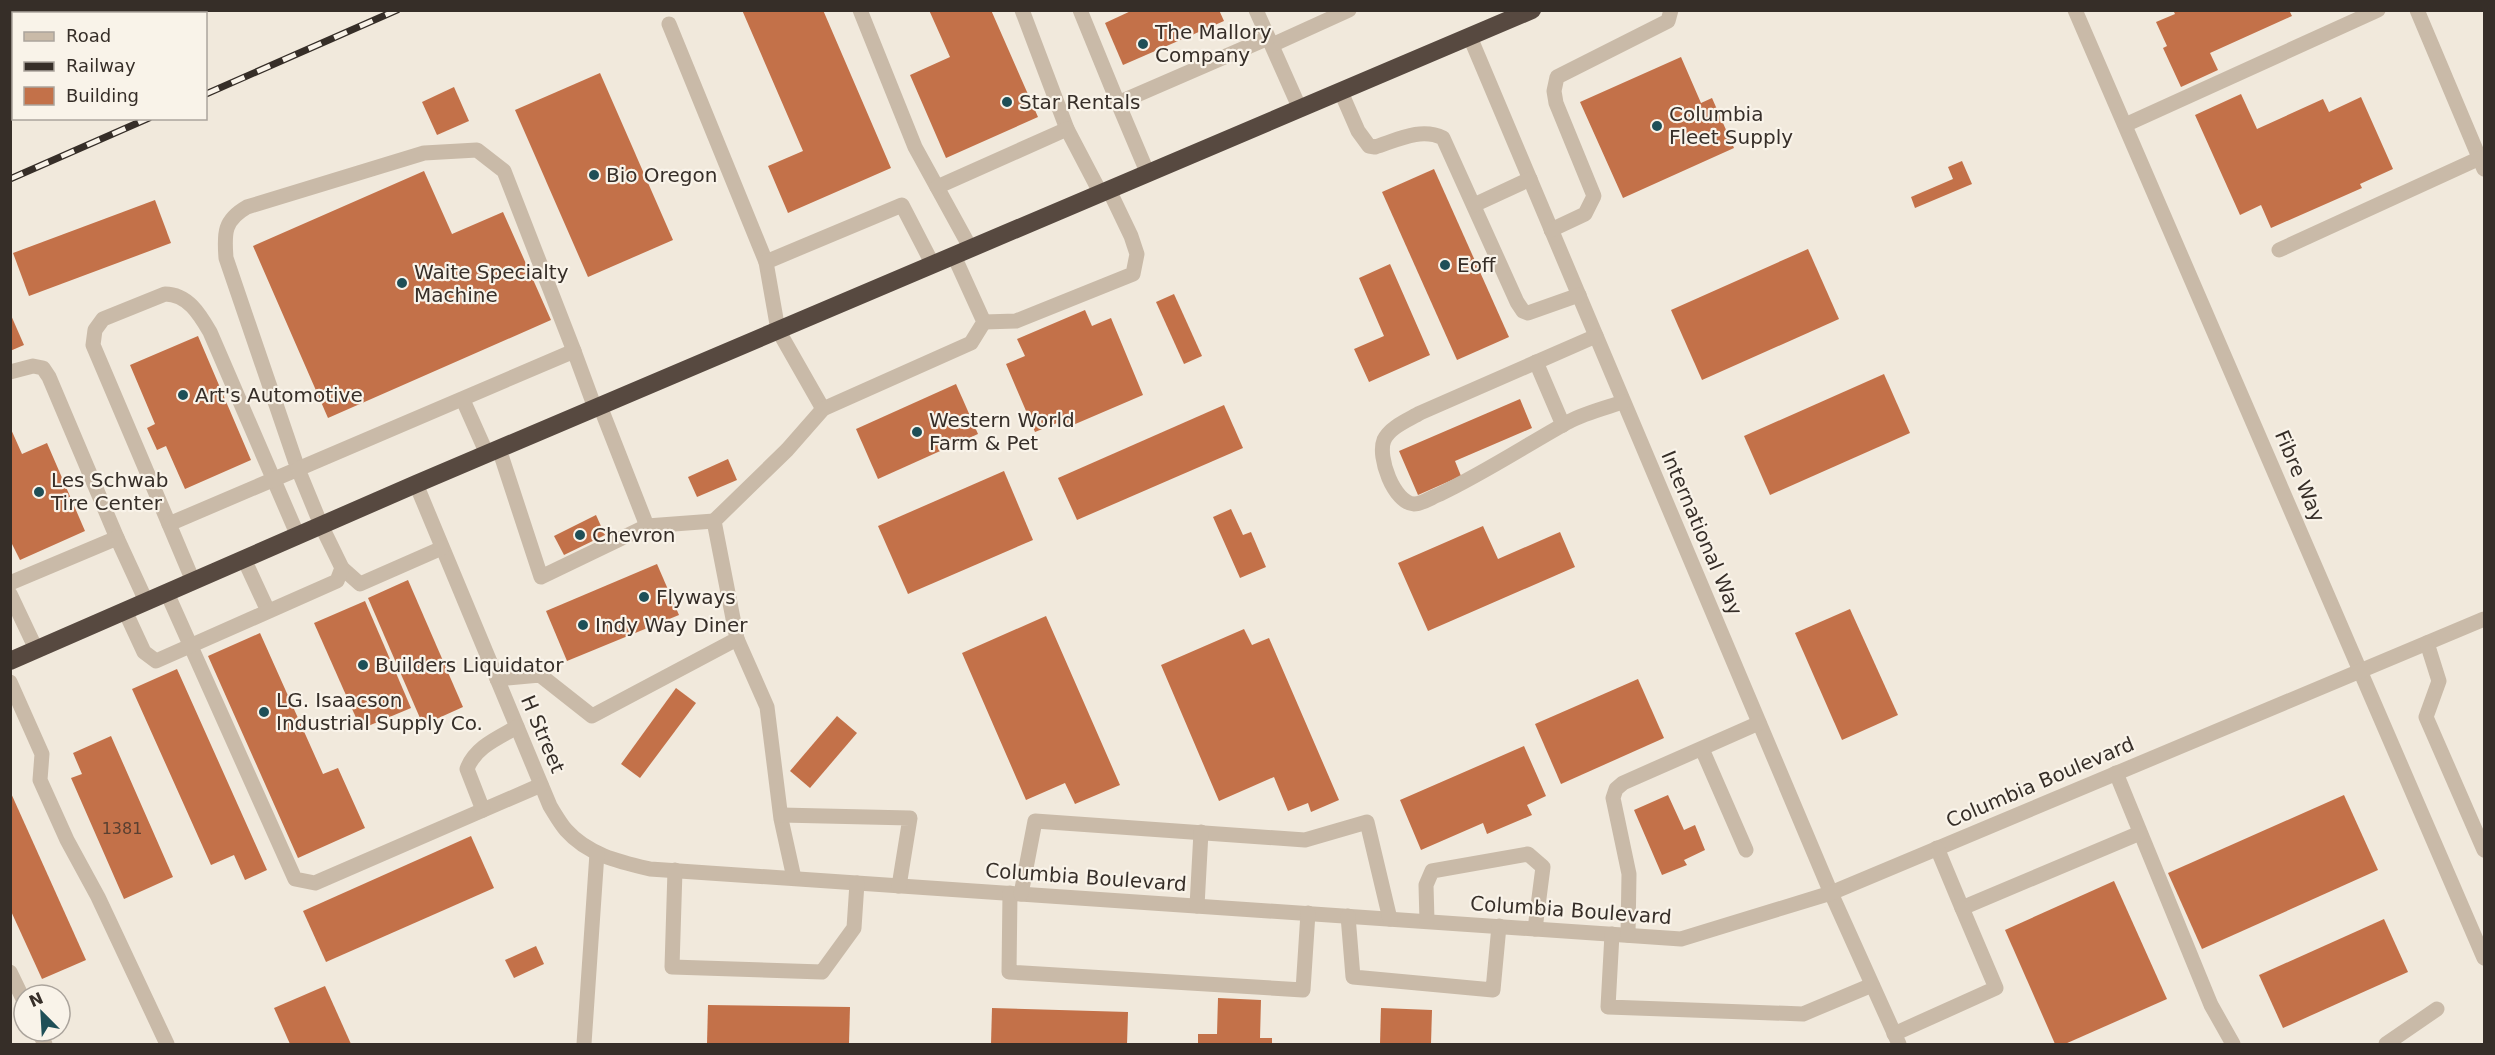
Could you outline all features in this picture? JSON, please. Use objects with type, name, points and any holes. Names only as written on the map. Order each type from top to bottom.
[{"type":"highway","points":[[10,661],[493,451],[1470,37],[1504,16],[1532,10]]},
{"type":"street","points":[[463,399],[493,451],[541,577],[647,526],[714,521],[787,450],[823,409],[971,344],[984,322],[963,252],[937,186],[915,147],[860,10]]},
{"type":"street","points":[[984,322],[1016,321],[1133,274],[1137,254],[1131,236],[1068,129],[1022,10]]},
{"type":"street","points":[[1080,10],[1148,174]]},
{"type":"street","points":[[1256,10],[1300,109]]},
{"type":"street","points":[[1118,104],[1349,10]]},
{"type":"street","points":[[1551,230],[1585,214],[1594,196],[1556,104],[1554,91],[1557,77],[1668,21],[1671,10]]},
{"type":"street","name":"Fibre Way","points":[[2075,10],[2484,958]]},
{"type":"street","points":[[2125,125],[2378,10]]},
{"type":"street","points":[[2278,250],[2482,163],[2417,10]]},
{"type":"street","points":[[669,24],[766,262],[778,330],[823,409]]},
{"type":"street","name":"International Way","points":[[1470,37],[1831,893],[1897,1039]]},
{"type":"street","points":[[1341,92],[1358,131],[1369,146],[1375,147],[1421,133],[1435,134],[1443,138],[1516,302],[1523,311],[1528,313],[1579,295]]},
{"type":"street","points":[[937,186],[1068,129]]},
{"type":"street","points":[[442,548],[360,584],[342,568],[298,470],[226,258],[224,238],[228,223],[236,213],[247,207],[423,153],[477,150],[504,171],[574,351],[647,526]]},
{"type":"street","points":[[1474,205],[1530,179]]},
{"type":"street","points":[[766,262],[902,205],[933,265]]},
{"type":"street","points":[[193,581],[93,345],[95,330],[103,319],[165,294],[172,294],[192,306],[210,332],[298,536]]},
{"type":"street","points":[[1596,336],[1420,413],[1394,428],[1384,440],[1382,451],[1387,474],[1398,497],[1408,503],[1417,504],[1462,483],[1563,425],[1623,402]]},
{"type":"street","points":[[169,524],[574,351]]},
{"type":"street","points":[[1536,362],[1563,425]]},
{"type":"street","points":[[10,372],[33,366],[43,368],[49,377],[146,602]]},
{"type":"street","name":"H Street","points":[[416,484],[550,806],[566,831],[597,853]]},
{"type":"street","points":[[714,521],[737,639],[767,707],[781,815],[794,878]]},
{"type":"street","points":[[10,583],[117,538]]},
{"type":"street","points":[[244,559],[268,611]]},
{"type":"street","points":[[124,611],[144,652],[156,661],[337,581],[342,568]]},
{"type":"street","points":[[167,593],[295,879],[315,883],[541,785]]},
{"type":"street","points":[[10,594],[36,649]]},
{"type":"street","name":"Columbia Boulevard","points":[[597,853],[612,860],[650,868],[675,870],[1681,939],[1831,893],[2484,619]]},
{"type":"street","points":[[497,679],[540,675],[592,716],[737,639]]},
{"type":"street","points":[[2427,643],[2439,681],[2426,717],[2484,850]]},
{"type":"street","points":[[10,682],[42,754],[40,780],[167,1044]]},
{"type":"street","points":[[1760,723],[1623,783],[1616,789],[1613,798],[1629,874],[1608,1007],[1803,1014],[1872,985]]},
{"type":"street","points":[[483,810],[467,769],[471,757],[517,727]]},
{"type":"street","points":[[1702,749],[1746,850]]},
{"type":"street","points":[[2116,773],[2211,1005],[2233,1044]]},
{"type":"street","points":[[781,815],[910,818],[899,886]]},
{"type":"street","points":[[1308,913],[1303,990],[1009,972],[1016,893],[1035,821],[1305,840],[1367,822],[1390,919]]},
{"type":"street","points":[[1197,906],[1201,832]]},
{"type":"street","points":[[1962,908],[2140,834]]},
{"type":"street","points":[[1897,1039],[1996,988],[1937,848]]},
{"type":"street","points":[[584,1044],[597,853]]},
{"type":"street","points":[[1427,921],[1426,885],[1432,871],[1528,854],[1543,867],[1535,929]]},
{"type":"street","points":[[675,870],[672,967],[822,972],[854,928],[857,883]]},
{"type":"street","points":[[1348,916],[1353,977],[1493,990],[1499,926]]},
{"type":"street","points":[[2386,1044],[2437,1010]]},
{"type":"building","points":[[742,10],[823,10],[891,168],[788,213],[768,166],[803,151]]},
{"type":"building","points":[[929,10],[991,10],[1038,117],[946,158],[910,75],[950,57]]},
{"type":"building","name":"The Mallory Company","points":[[1133,10],[1219,10],[1224,21],[1123,65],[1105,23]]},
{"type":"building","points":[[2173,10],[2289,10],[2292,16],[2210,53],[2218,70],[2181,87],[2163,48],[2167,46],[2156,22],[2175,14]]},
{"type":"building","name":"Columbia Fleet Supply","points":[[1681,57],[1701,103],[1712,98],[1734,148],[1623,198],[1580,102]]},
{"type":"building","name":"Bio Oregon","points":[[600,73],[673,240],[588,277],[515,110]]},
{"type":"building","points":[[454,87],[469,121],[437,135],[422,102]]},
{"type":"building","points":[[2241,94],[2257,129],[2323,99],[2329,112],[2361,97],[2393,169],[2360,184],[2362,188],[2271,228],[2261,205],[2240,215],[2195,115]]},
{"type":"building","points":[[1962,161],[1972,184],[1915,208],[1911,197],[1953,179],[1948,167]]},
{"type":"building","name":"Eoff","points":[[1434,169],[1509,337],[1457,360],[1382,192]]},
{"type":"building","name":"Waite Specialty Machine","points":[[424,171],[452,234],[503,212],[551,320],[328,418],[253,246]]},
{"type":"building","points":[[155,200],[171,243],[29,296],[13,253]]},
{"type":"building","points":[[1808,249],[1839,319],[1702,380],[1671,310]]},
{"type":"building","points":[[1390,264],[1430,355],[1369,382],[1354,349],[1384,336],[1359,278]]},
{"type":"building","points":[[1174,294],[1202,356],[1184,364],[1156,302]]},
{"type":"building","points":[[1085,310],[1092,326],[1111,318],[1143,395],[1066,428],[1062,421],[1035,432],[1006,364],[1025,356],[1017,339]]},
{"type":"building","points":[[10,313],[24,345],[10,351]]},
{"type":"building","name":"Art's Automotive","points":[[198,336],[251,460],[185,489],[166,446],[157,450],[147,428],[155,424],[130,365]]},
{"type":"building","points":[[1884,374],[1910,433],[1770,495],[1744,436]]},
{"type":"building","name":"Western World Farm & Pet","points":[[956,384],[978,434],[878,479],[856,429]]},
{"type":"building","points":[[1520,399],[1532,428],[1455,461],[1461,476],[1418,495],[1399,451]]},
{"type":"building","points":[[1224,405],[1243,448],[1077,520],[1058,478]]},
{"type":"building","name":"Les Schwab Tire Center","points":[[10,427],[22,454],[47,443],[85,531],[20,560],[10,540]]},
{"type":"building","points":[[728,459],[737,480],[697,497],[688,477]]},
{"type":"building","points":[[1004,471],[1033,540],[908,594],[878,526]]},
{"type":"building","points":[[1231,509],[1243,535],[1251,532],[1266,567],[1240,578],[1213,517]]},
{"type":"building","name":"Chevron","points":[[596,515],[605,535],[564,555],[554,536]]},
{"type":"building","points":[[1483,526],[1498,559],[1560,532],[1575,567],[1428,631],[1398,563]]},
{"type":"building","points":[[657,564],[679,615],[567,661],[546,611]]},
{"type":"building","points":[[408,580],[463,707],[423,725],[368,598]]},
{"type":"building","name":"Builders Liquidator","points":[[365,601],[411,708],[361,729],[314,623]]},
{"type":"building","points":[[1850,609],[1898,715],[1842,740],[1795,633]]},
{"type":"building","points":[[1046,616],[1120,785],[1075,804],[1065,783],[1026,800],[962,653]]},
{"type":"building","points":[[1244,629],[1252,645],[1269,638],[1339,800],[1311,812],[1308,803],[1288,811],[1274,777],[1219,801],[1161,665]]},
{"type":"building","name":"LG. Isaacson Industrial Supply Co.","points":[[260,633],[323,774],[338,768],[365,828],[298,858],[208,656]]},
{"type":"building","points":[[177,669],[267,870],[245,880],[234,855],[211,865],[132,689]]},
{"type":"building","points":[[1638,679],[1664,738],[1561,784],[1535,724]]},
{"type":"building","points":[[676,688],[696,703],[640,778],[621,764]]},
{"type":"building","points":[[837,716],[857,733],[810,788],[790,771]]},
{"type":"building","points":[[111,736],[173,877],[124,899],[71,778],[82,774],[73,753]]},
{"type":"building","points":[[1524,746],[1546,796],[1527,805],[1532,815],[1487,834],[1483,823],[1421,850],[1400,800]]},
{"type":"building","points":[[10,791],[86,960],[42,979],[10,909]]},
{"type":"building","points":[[1668,795],[1684,830],[1695,825],[1705,850],[1684,860],[1687,865],[1662,875],[1634,810]]},
{"type":"building","points":[[2344,795],[2378,870],[2202,949],[2168,873]]},
{"type":"building","points":[[471,836],[494,888],[326,962],[303,911]]},
{"type":"building","points":[[2114,881],[2167,999],[2065,1044],[2055,1044],[2005,930]]},
{"type":"building","points":[[2384,919],[2408,972],[2283,1028],[2259,975]]},
{"type":"building","points":[[536,946],[544,964],[514,978],[505,960]]},
{"type":"building","points":[[325,986],[351,1044],[290,1044],[274,1008]]},
{"type":"building","points":[[1218,998],[1261,1000],[1260,1038],[1272,1038],[1272,1044],[1198,1044],[1198,1034],[1217,1034]]},
{"type":"building","points":[[708,1005],[850,1007],[849,1044],[707,1044]]},
{"type":"building","points":[[992,1008],[1128,1012],[1127,1044],[991,1044]]},
{"type":"building","points":[[1381,1008],[1432,1010],[1431,1044],[1380,1044]]},
{"type":"railway","points":[[207,94],[397,10]]},
{"type":"railway","points":[[10,179],[144,120]]},
{"type":"place","name":"The Mallory Company","points":[[1143,44]]},
{"type":"place","name":"Star Rentals","points":[[1007,102]]},
{"type":"place","name":"Columbia Fleet Supply","points":[[1657,126]]},
{"type":"place","name":"Bio Oregon","points":[[594,175]]},
{"type":"place","name":"Eoff","points":[[1445,265]]},
{"type":"place","name":"Waite Specialty Machine","points":[[402,283]]},
{"type":"place","name":"Art's Automotive","points":[[183,395]]},
{"type":"place","name":"Western World Farm & Pet","points":[[917,432]]},
{"type":"place","name":"Les Schwab Tire Center","points":[[39,492]]},
{"type":"place","name":"Chevron","points":[[580,535]]},
{"type":"place","name":"Flyways","points":[[644,597]]},
{"type":"place","name":"Indy Way Diner","points":[[583,625]]},
{"type":"place","name":"Builders Liquidator","points":[[363,665]]},
{"type":"place","name":"LG. Isaacson Industrial Supply Co.","points":[[264,712]]}]
